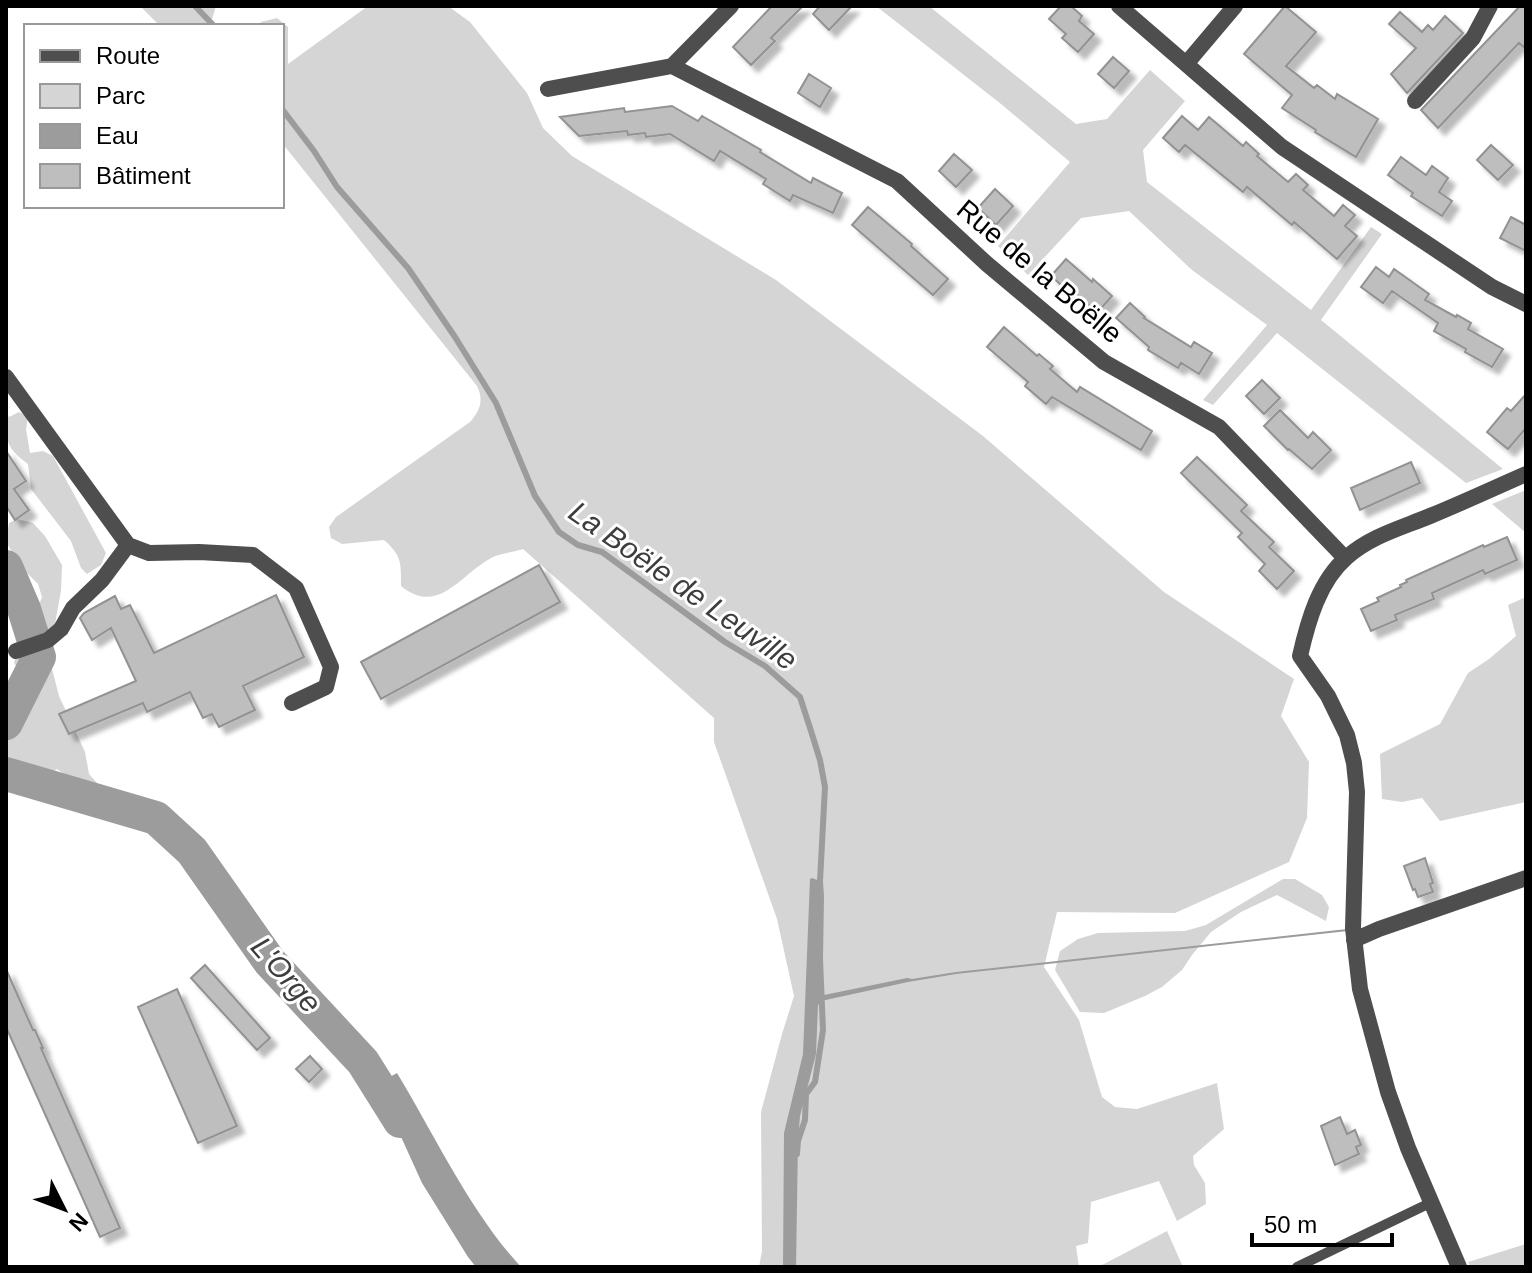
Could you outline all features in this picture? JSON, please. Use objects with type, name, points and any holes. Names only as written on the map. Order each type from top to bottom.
[{"type":"street","points":[[548,89],[672,66],[731,6]]},
{"type":"street","points":[[1119,6],[1282,147],[1492,287],[1526,304]]},
{"type":"street","points":[[1186,64],[1235,6]]},
{"type":"street","points":[[1415,101],[1473,38],[1490,6]]},
{"type":"street","name":"Rue de la Boëlle","points":[[672,66],[897,181],[987,264],[1104,362],[1219,427],[1345,558]]},
{"type":"street","points":[[6,377],[128,545],[149,553],[253,555],[296,588],[331,667],[326,687],[292,703]]},
{"type":"street","points":[[1459,1267],[1430,1203],[1388,1092],[1360,989],[1353,928],[1357,792],[1354,763],[1347,735],[1328,696],[1300,656],[1309,617],[1324,587],[1345,558],[1372,539],[1526,474]]},
{"type":"street","points":[[11,651],[48,640],[61,629],[73,608],[102,580],[128,545]]},
{"type":"street","points":[[1354,940],[1526,878]]},
{"type":"lane","points":[[1297,1267],[1430,1203]]},
{"type":"green space","points":[[140,6],[216,6],[211,24],[158,24]]},
{"type":"green space","points":[[368,6],[448,6],[470,22],[527,93],[543,128],[572,156],[776,280],[983,436],[1164,592],[1294,679],[1281,716],[1309,762],[1307,818],[1289,862],[1175,913],[1057,912],[1044,967],[1079,1020],[1102,1097],[1115,1107],[1137,1109],[1217,1083],[1224,1129],[1193,1156],[1194,1165],[1205,1183],[1206,1204],[1177,1221],[1159,1181],[1091,1202],[1088,1243],[1076,1246],[1079,1267],[759,1267],[762,1251],[761,1112],[794,996],[777,919],[714,742],[714,718],[523,549],[493,557],[449,589],[427,597],[401,586],[399,560],[384,540],[342,544],[331,538],[329,527],[336,517],[470,422],[480,401],[477,386],[284,145],[284,24],[260,24],[261,22],[277,18],[288,27],[288,64]]},
{"type":"green space","points":[[876,6],[929,6],[1076,124],[1107,119],[1150,70],[1185,101],[1143,150],[1147,182],[1311,310],[1371,227],[1382,234],[1321,320],[1503,469],[1466,483],[1277,333],[1213,405],[1203,400],[1267,325],[1192,270],[1129,211],[1081,218],[1028,275],[998,246],[1070,162]]},
{"type":"green space","points":[[6,411],[9,417],[19,412],[28,416],[26,429],[30,453],[43,451],[53,456],[106,553],[101,565],[87,574],[81,568],[71,541],[31,489],[28,464],[10,447]]},
{"type":"green space","points":[[1526,490],[1526,533],[1492,504]]},
{"type":"green space","points":[[17,519],[33,523],[45,536],[62,565],[61,591],[49,657],[59,696],[85,752],[89,774],[97,783],[93,793],[85,794],[57,769],[47,775],[14,766],[6,767],[6,686],[25,706],[32,701],[32,688],[14,663],[16,655],[26,646],[42,597],[38,584],[22,568],[6,542],[9,523]]},
{"type":"green space","points":[[1526,597],[1526,802],[1440,821],[1422,798],[1402,802],[1382,799],[1380,754],[1440,724],[1468,673],[1516,636],[1508,605]]},
{"type":"green space","points":[[1283,879],[1295,879],[1322,895],[1329,907],[1326,921],[1277,895],[1241,912],[1211,932],[1182,970],[1162,987],[1104,1013],[1080,1012],[1055,970],[1060,951],[1078,939],[1098,933],[1185,931],[1206,925]]},
{"type":"green space","points":[[1167,1231],[1183,1267],[1095,1267],[1104,1264]]},
{"type":"green space","points":[[1526,1244],[1526,1267],[1471,1267],[1468,1262]]},
{"type":"water","points":[[812,878],[820,881],[822,889],[819,997],[907,978],[1348,931],[956,974],[821,1001],[818,1005],[816,1054],[800,1116],[796,1267],[783,1267],[784,1133],[803,1054]]},
{"type":"water","points":[[397,1073],[454,1173],[486,1223],[521,1267],[476,1267],[468,1257],[422,1183],[377,1084]]},
{"type":"building","points":[[772,6],[803,6],[771,38],[775,41],[751,65],[733,47]]},
{"type":"building","points":[[820,6],[852,6],[829,30],[813,14]]},
{"type":"building","points":[[1061,6],[1071,6],[1082,16],[1079,21],[1094,34],[1078,52],[1062,38],[1066,34],[1049,19]]},
{"type":"building","points":[[1285,6],[1316,32],[1286,66],[1314,88],[1317,85],[1335,99],[1337,94],[1378,119],[1356,157],[1282,108],[1292,95],[1244,54]]},
{"type":"building","points":[[1520,6],[1526,6],[1526,49],[1519,43],[1438,128],[1421,110]]},
{"type":"building","points":[[1400,12],[1422,32],[1428,25],[1433,30],[1445,16],[1463,33],[1407,93],[1391,74],[1416,48],[1389,24]]},
{"type":"building","points":[[1113,57],[1129,71],[1114,88],[1098,74]]},
{"type":"building","points":[[809,74],[831,88],[820,107],[798,93]]},
{"type":"building","points":[[672,106],[698,121],[702,116],[811,183],[813,178],[842,193],[833,213],[793,195],[790,201],[763,184],[766,179],[720,151],[714,161],[670,134],[646,137],[645,133],[628,135],[627,131],[579,136],[560,117],[624,108],[625,112]]},
{"type":"building","points":[[1182,116],[1198,130],[1209,117],[1243,146],[1246,142],[1259,154],[1257,156],[1288,182],[1296,174],[1308,185],[1303,190],[1334,216],[1343,205],[1355,215],[1345,226],[1357,236],[1337,259],[1294,222],[1292,225],[1247,187],[1243,192],[1185,145],[1179,152],[1163,138]]},
{"type":"building","points":[[1491,145],[1513,165],[1498,180],[1477,160]]},
{"type":"building","points":[[954,154],[972,170],[956,187],[939,171]]},
{"type":"building","points":[[1401,157],[1426,175],[1432,166],[1448,178],[1439,192],[1452,201],[1442,216],[1411,196],[1413,193],[1388,175]]},
{"type":"building","points":[[995,189],[1013,206],[996,225],[978,208]]},
{"type":"building","points":[[868,207],[948,279],[933,295],[852,225]]},
{"type":"building","points":[[1511,217],[1526,225],[1526,251],[1500,238]]},
{"type":"building","points":[[1066,259],[1112,296],[1097,313],[1051,276]]},
{"type":"building","points":[[1376,267],[1389,277],[1394,269],[1429,294],[1425,300],[1471,323],[1468,329],[1503,349],[1492,367],[1434,331],[1438,323],[1392,291],[1383,303],[1361,287]]},
{"type":"building","points":[[1130,303],[1144,318],[1191,347],[1194,342],[1212,353],[1199,374],[1181,363],[1178,368],[1148,350],[1149,347],[1116,318]]},
{"type":"building","points":[[1004,327],[1053,366],[1050,369],[1077,392],[1080,387],[1152,431],[1141,450],[1052,397],[1046,404],[1025,386],[1028,382],[987,347]]},
{"type":"building","points":[[1262,380],[1280,398],[1264,414],[1246,396]]},
{"type":"building","points":[[1526,394],[1526,428],[1508,449],[1487,432],[1507,408],[1511,411]]},
{"type":"building","points":[[1280,410],[1308,438],[1313,432],[1331,450],[1312,469],[1264,426]]},
{"type":"building","points":[[6,451],[26,481],[14,489],[29,510],[15,520],[6,506]]},
{"type":"building","points":[[1197,457],[1247,505],[1241,511],[1274,542],[1269,547],[1294,571],[1277,589],[1259,571],[1265,564],[1238,537],[1242,533],[1181,473]]},
{"type":"building","points":[[1411,462],[1420,483],[1360,510],[1351,488]]},
{"type":"building","points":[[1507,537],[1517,560],[1485,574],[1483,570],[1432,593],[1434,599],[1395,615],[1397,620],[1371,631],[1361,609],[1401,587],[1406,580]]},
{"type":"building","points":[[539,565],[560,602],[381,699],[361,662]]},
{"type":"building","points":[[276,595],[304,657],[243,686],[255,710],[219,727],[212,714],[203,718],[190,692],[147,712],[143,703],[69,734],[59,714],[136,681],[111,628],[92,640],[80,618],[84,613],[115,596],[121,609],[130,605],[154,653]]},
{"type":"building","points":[[1425,858],[1433,892],[1418,897],[1404,866]]},
{"type":"building","points":[[205,965],[270,1038],[257,1050],[191,978]]},
{"type":"building","points":[[6,969],[120,1228],[100,1237],[6,1027]]},
{"type":"building","points":[[177,989],[237,1126],[198,1143],[138,1007]]},
{"type":"building","points":[[310,1056],[322,1069],[309,1082],[296,1069]]},
{"type":"building","points":[[1340,1117],[1347,1134],[1355,1130],[1361,1145],[1356,1147],[1359,1154],[1335,1165],[1321,1126]]},
{"type":"waterway","name":"La Boële de Leuville","points":[[195,6],[212,24]]},
{"type":"waterway","name":"La Boële de Leuville","points":[[284,112],[337,187],[408,268],[455,337],[496,403],[535,496],[559,532],[578,545],[602,552],[725,642],[765,666],[800,697],[820,760],[825,787],[820,881],[823,1030],[815,1082],[806,1094],[805,1120],[797,1154]]},
{"type":"waterway","name":"L'Orge","points":[[6,567],[24,609],[39,657],[6,723]]},
{"type":"waterway","name":"L'Orge","points":[[6,774],[156,818],[192,851],[270,962],[363,1062],[400,1121]]}]
